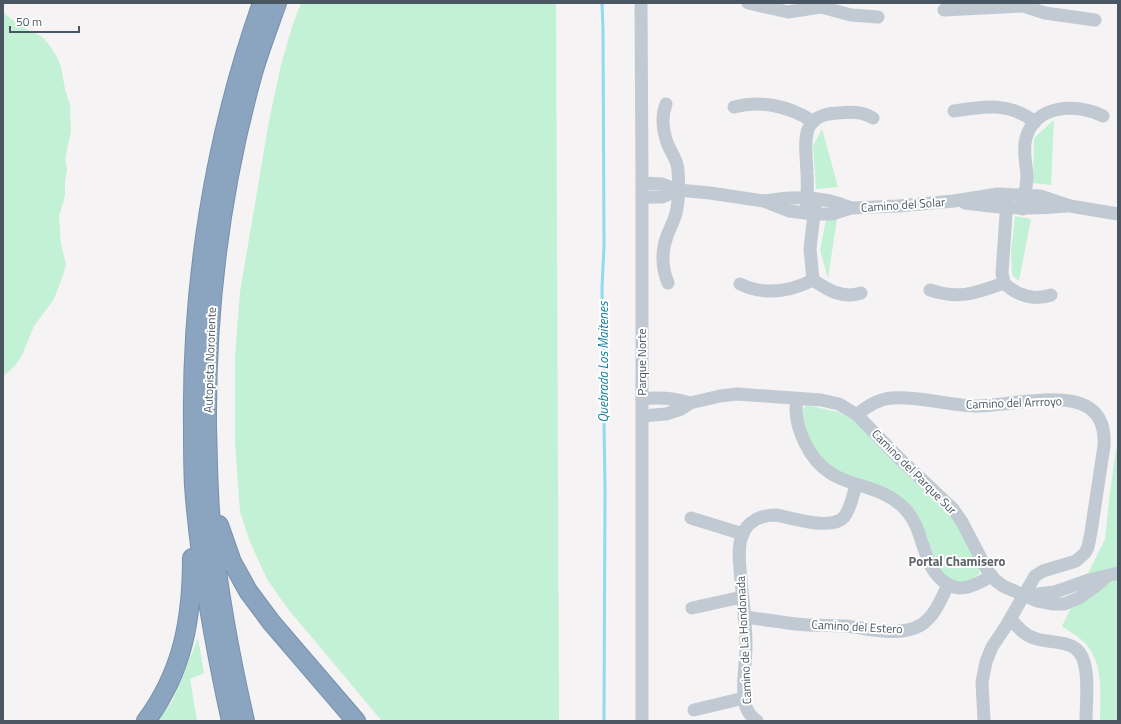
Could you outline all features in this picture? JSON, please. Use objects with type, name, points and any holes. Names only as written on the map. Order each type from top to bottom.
[{"type":"highway","name":"Autopista Nororiente","points":[[231,721],[203,574],[194,486],[194,366],[199,297],[206,240],[222,143],[238,81],[262,3]]},
{"type":"highway","name":"Autopista Nororiente","points":[[245,721],[229,647],[217,572],[211,521],[208,471],[207,400],[209,348],[218,248],[229,179],[254,72],[276,3]]},
{"type":"highway","points":[[208,471],[222,534],[232,562],[240,578],[271,622],[356,721]]},
{"type":"highway","points":[[146,721],[171,678],[188,626],[192,590],[194,486]]},
{"type":"street","name":"Parque Norte","points":[[641,3],[642,721]]},
{"type":"street","points":[[748,3],[788,12],[821,5],[851,15],[878,17]]},
{"type":"street","points":[[944,10],[1023,4],[1045,13],[1095,20]]},
{"type":"street","points":[[666,104],[663,126],[666,138],[678,167],[678,190],[675,217],[664,244],[663,252],[663,268],[668,283]]},
{"type":"street","points":[[734,107],[748,104],[776,106],[797,112],[812,121]]},
{"type":"street","points":[[954,111],[984,107],[1009,108],[1023,114],[1035,122]]},
{"type":"street","points":[[1023,209],[1027,178],[1025,144],[1026,137],[1035,122],[1048,113],[1062,108],[1088,110],[1104,116]]},
{"type":"street","points":[[860,292],[852,295],[838,294],[826,289],[813,280],[810,248],[811,199],[805,148],[807,133],[812,121],[819,116],[829,113],[858,112],[873,118]]},
{"type":"street","name":"Camino del Solar","points":[[642,183],[662,184],[678,190],[764,201],[789,211],[810,213],[832,214],[851,208],[954,201],[992,194],[1025,194],[1047,197],[1070,206],[1118,214]]},
{"type":"street","name":"Camino del Solar","points":[[642,198],[662,197],[678,190]]},
{"type":"street","points":[[1008,194],[1002,273],[1004,283],[1016,293],[1030,297],[1040,298],[1051,295]]},
{"type":"street","name":"Camino del Solar","points":[[764,201],[787,198],[811,199],[833,202],[851,208]]},
{"type":"street","name":"Camino del Solar","points":[[954,201],[1023,209],[1042,209],[1070,206]]},
{"type":"street","points":[[740,284],[758,290],[773,292],[797,287],[813,280]]},
{"type":"street","points":[[930,290],[946,295],[965,295],[980,292],[1004,283]]},
{"type":"street","name":"Camino del Parque Sur","points":[[690,403],[720,396],[737,394],[833,402],[845,407],[857,415],[899,458],[953,509],[962,522],[992,576],[1007,588],[1024,595]]},
{"type":"street","points":[[642,399],[666,398],[690,403]]},
{"type":"street","name":"Camino del Arrroyo","points":[[857,415],[867,407],[885,399],[900,398],[976,406],[1007,405],[1055,400],[1078,403],[1086,406],[1095,413],[1102,423],[1104,440],[1092,532],[1088,547],[1076,561],[1038,574],[1032,580],[1011,619],[992,647],[986,662],[982,682],[984,721]]},
{"type":"street","points":[[797,399],[795,409],[797,423],[802,438],[816,461],[835,476],[856,485],[883,493],[895,500],[906,510],[918,529],[929,563],[935,572],[948,585],[958,588],[965,588],[992,576]]},
{"type":"street","points":[[642,416],[673,412],[690,403]]},
{"type":"street","name":"Camino de La Hondonada","points":[[757,721],[751,716],[744,698],[746,644],[739,550],[743,534],[752,521],[769,515],[818,523],[832,524],[837,522],[847,512],[856,485]]},
{"type":"street","points":[[691,518],[743,534]]},
{"type":"street","points":[[1024,595],[1055,592],[1089,580],[1112,575]]},
{"type":"street","name":"Camino del Estero","points":[[744,617],[795,624],[845,626],[883,631],[909,630],[922,624],[930,617],[939,604],[948,585]]},
{"type":"street","points":[[692,608],[742,596]]},
{"type":"street","points":[[1011,619],[1019,629],[1030,637],[1067,644],[1080,654],[1086,671],[1086,721]]},
{"type":"street","points":[[694,710],[744,698]]},
{"type":"green space","points":[[301,3],[556,3],[559,721],[382,721],[288,609],[267,579],[250,542],[240,511],[235,443],[235,356],[240,292],[269,121],[281,65]]},
{"type":"green space","points":[[3,12],[20,26],[41,36],[48,43],[57,57],[61,67],[70,105],[71,132],[65,159],[67,169],[65,196],[59,216],[61,244],[66,264],[63,275],[54,299],[34,326],[22,355],[15,366],[3,376]]},
{"type":"green space","points":[[1054,120],[1051,185],[1033,183],[1034,138]]},
{"type":"green space","points":[[822,129],[838,187],[816,189],[813,146]]},
{"type":"green space","points":[[1015,216],[1031,219],[1019,281],[1012,275],[1011,251]]},
{"type":"green space","points":[[837,219],[828,278],[820,250],[826,220]]},
{"type":"green space","points":[[806,405],[838,412],[853,420],[893,461],[948,512],[964,537],[980,570],[979,574],[966,581],[959,582],[949,579],[939,568],[931,554],[928,539],[920,522],[839,472],[819,456],[806,433],[802,410]]},
{"type":"green space","points":[[1118,437],[1118,721],[1100,721],[1100,682],[1096,662],[1087,645],[1079,637],[1062,626],[1105,539]]},
{"type":"green space","points":[[198,638],[204,673],[190,679],[197,721],[156,721],[172,702]]},
{"type":"waterway","name":"Quebrada Los Maitenes","points":[[602,3],[604,246],[602,288],[605,489],[604,721]]},
{"type":"district","name":"Portal Chamisero","points":[[957,561]]}]
